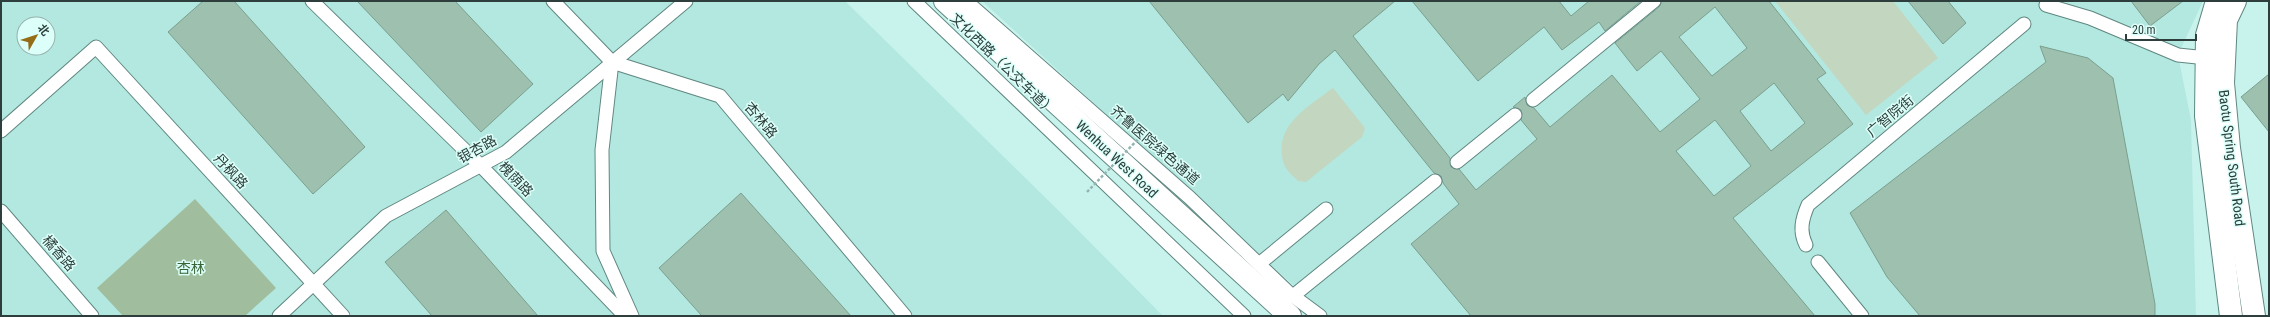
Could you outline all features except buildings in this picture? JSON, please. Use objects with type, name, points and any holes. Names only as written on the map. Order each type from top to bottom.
[{"type":"main road","name":"Wenhua West Road","points":[[945,1],[1291,306]]},
{"type":"main road","name":"Baotu Spring South Road","points":[[2217,1],[2208,35],[2206,116],[2231,316]]},
{"type":"main road","name":"Baotu Spring South Road","points":[[2235,1],[2226,20],[2223,83],[2228,148],[2254,316]]},
{"type":"lane","name":"槐荫路","points":[[312,1],[481,166],[625,316]]},
{"type":"lane","name":"杏林路","points":[[553,1],[612,62],[720,96],[905,316]]},
{"type":"lane","name":"银杏路","points":[[278,316],[386,216],[506,152],[686,1]]},
{"type":"lane","name":"文化西路（公交车道）","points":[[914,1],[1244,316]]},
{"type":"lane","name":"齐鲁医院绿色通道","points":[[966,1],[1190,198],[1259,264],[1291,306],[1320,316]]},
{"type":"lane","points":[[1533,100],[1654,1]]},
{"type":"lane","points":[[2046,5],[2090,18],[2178,55],[2207,58]]},
{"type":"lane","name":"广智院街","points":[[1806,245],[1801,236],[1803,218],[1808,205],[2024,24]]},
{"type":"lane","name":"丹枫路","points":[[1,131],[96,47],[343,316]]},
{"type":"lane","points":[[612,62],[602,150],[603,251],[632,316]]},
{"type":"lane","points":[[1457,162],[1515,115]]},
{"type":"lane","points":[[1291,306],[1435,181]]},
{"type":"lane","points":[[1259,264],[1326,209]]},
{"type":"lane","name":"橘香路","points":[[1,211],[92,316]]},
{"type":"lane","points":[[1818,262],[1862,316]]},
{"type":"path","points":[[1087,192],[1145,132]]},
{"type":"shaded area","points":[[1,1],[845,1],[1061,213],[1163,316],[1,316]]},
{"type":"shaded area","points":[[982,1],[2203,1],[2178,55],[2191,120],[2196,316],[1327,316]]},
{"type":"shaded area","points":[[1775,1],[1893,1],[1938,58],[1866,115]]},
{"type":"shaded area","points":[[1333,88],[1365,128],[1362,137],[1306,182],[1298,181],[1288,171],[1284,164],[1282,151],[1283,139],[1288,128],[1303,110]]},
{"type":"green space","name":"杏林","points":[[195,199],[276,288],[245,316],[123,316],[97,288]]}]
